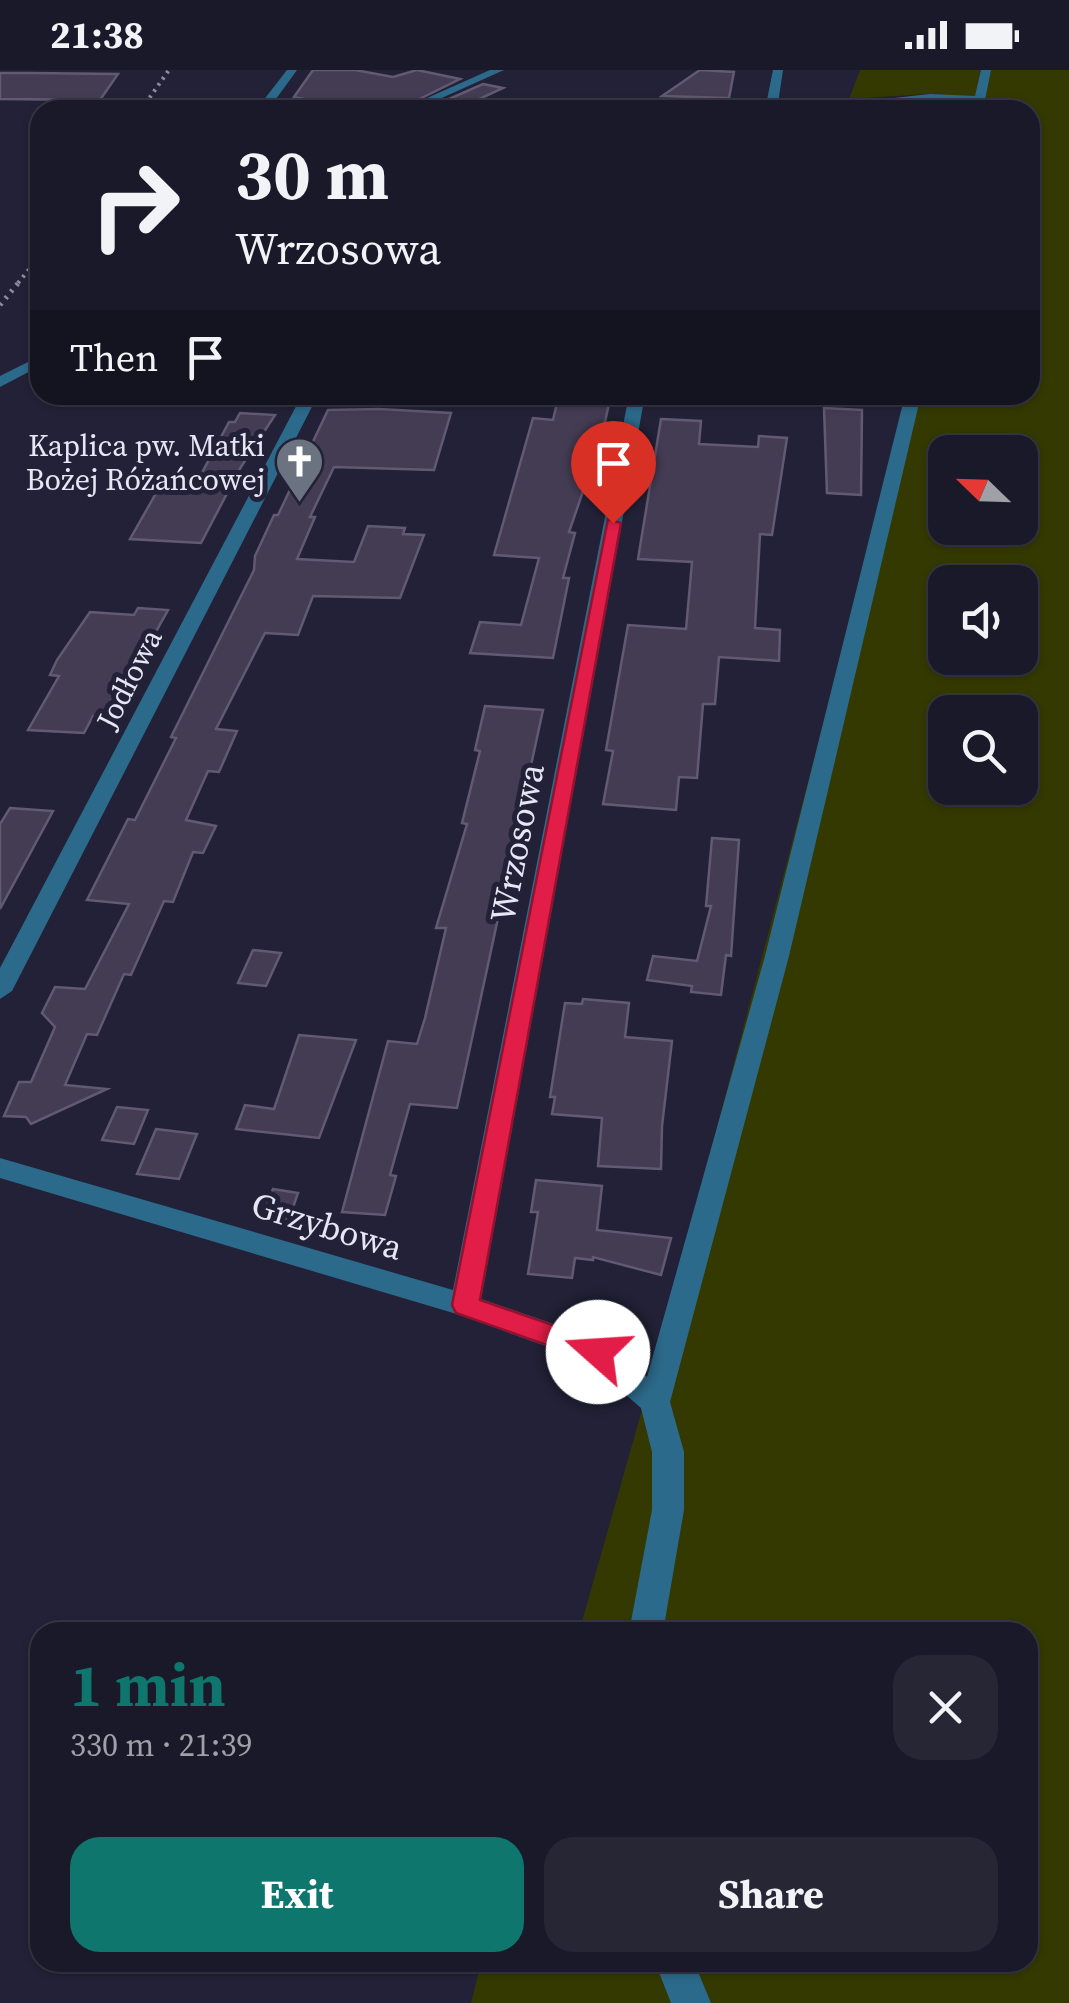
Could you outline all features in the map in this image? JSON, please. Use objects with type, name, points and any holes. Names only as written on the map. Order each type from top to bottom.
[{"type":"street","points":[[270,100],[292,70]]},
{"type":"street","points":[[429,100],[499,70]]},
{"type":"street","points":[[773,100],[778,70]]},
{"type":"street","points":[[979,100],[986,70]]},
{"type":"street","points":[[898,100],[951,100]]},
{"type":"street","points":[[0,382],[30,366]]},
{"type":"street","name":"Jodłowa","points":[[0,991],[305,405]]},
{"type":"street","name":"Wrzosowa","points":[[466,1305],[635,405]]},
{"type":"street","points":[[648,1622],[668,1510],[668,1452],[655,1402],[777,956],[910,405]]},
{"type":"street","name":"Grzybowa","points":[[0,1168],[466,1305],[598,1352],[655,1402]]},
{"type":"street","points":[[678,1972],[690,2003]]},
{"type":"green space","points":[[860,70],[1069,70],[1069,2003],[471,2003],[479,1972],[1038,1972],[1038,1622],[582,1622],[651,1378],[907,405],[1040,405],[1040,100],[928,94],[849,99]]},
{"type":"building","points":[[313,70],[355,70],[393,77],[417,70],[460,79],[417,100],[294,97]]},
{"type":"building","points":[[700,70],[734,72],[729,98],[662,96]]},
{"type":"building","points":[[0,73],[118,74],[100,100],[0,99]]},
{"type":"building","points":[[483,84],[503,88],[477,100],[447,100]]},
{"type":"building","points":[[557,405],[609,405],[594,471],[590,471],[569,532],[575,533],[563,578],[569,578],[553,658],[470,653],[480,622],[521,625],[539,558],[494,555],[533,418],[553,420]]},
{"type":"building","points":[[824,408],[862,410],[861,495],[827,493]]},
{"type":"building","points":[[328,410],[451,413],[434,470],[334,467],[310,517],[315,517],[297,559],[354,562],[368,526],[405,528],[403,534],[424,535],[400,598],[313,596],[298,635],[265,633],[216,729],[237,731],[219,772],[208,771],[186,820],[216,826],[203,853],[193,852],[173,902],[164,901],[131,975],[124,974],[97,1035],[87,1034],[65,1085],[107,1089],[31,1124],[26,1117],[4,1116],[19,1082],[31,1082],[55,1027],[42,1013],[55,987],[85,989],[129,904],[87,900],[128,819],[135,820],[176,738],[171,737],[254,570],[255,556],[274,515],[278,515]]},
{"type":"building","points":[[240,413],[275,415],[241,467],[201,543],[130,539],[163,481],[197,482],[229,422],[235,422]]},
{"type":"building","points":[[661,419],[701,421],[699,444],[758,447],[759,436],[787,438],[772,535],[760,534],[755,628],[780,630],[779,661],[719,657],[715,704],[703,704],[697,778],[679,777],[676,810],[603,804],[613,751],[606,750],[628,625],[686,629],[692,562],[638,559]]},
{"type":"building","points":[[138,608],[168,610],[129,680],[123,680],[102,717],[93,716],[84,733],[28,730],[59,676],[50,675],[57,660],[90,612],[134,615]]},
{"type":"building","points":[[485,706],[543,710],[457,1108],[410,1104],[390,1175],[396,1176],[385,1215],[342,1212],[388,1041],[417,1044],[425,1018],[446,928],[436,928],[467,824],[462,823],[480,751],[475,750]]},
{"type":"building","points":[[10,808],[53,811],[0,909],[0,824]]},
{"type":"building","points":[[712,838],[739,840],[731,956],[726,955],[721,995],[691,992],[692,986],[647,980],[653,956],[697,961],[711,906],[706,906]]},
{"type":"building","points":[[253,950],[281,953],[266,986],[238,983]]},
{"type":"building","points":[[583,999],[629,1003],[625,1037],[672,1041],[661,1169],[598,1166],[602,1118],[552,1114],[555,1097],[550,1097],[565,1003],[582,1004]]},
{"type":"building","points":[[299,1035],[356,1040],[319,1138],[236,1129],[245,1105],[274,1109]]},
{"type":"building","points":[[117,1107],[148,1110],[134,1144],[102,1140]]},
{"type":"building","points":[[156,1129],[197,1134],[179,1179],[137,1174]]},
{"type":"building","points":[[536,1180],[602,1186],[597,1230],[671,1238],[661,1275],[593,1257],[575,1258],[572,1278],[528,1274],[538,1212],[531,1212]]},
{"type":"building","points":[[273,1189],[298,1193],[289,1219],[262,1217]]},
{"type":"railway","points":[[148,100],[169,70]]},
{"type":"railway","points":[[18,283],[30,268]]},
{"type":"railway","points":[[0,305],[20,281]]},
{"type":"place","name":"Kaplica pw. Matki Bożej Różańcowej","points":[[300,504]]},
{"type":"route","points":[[598,1352],[466,1305],[613,523]]}]
